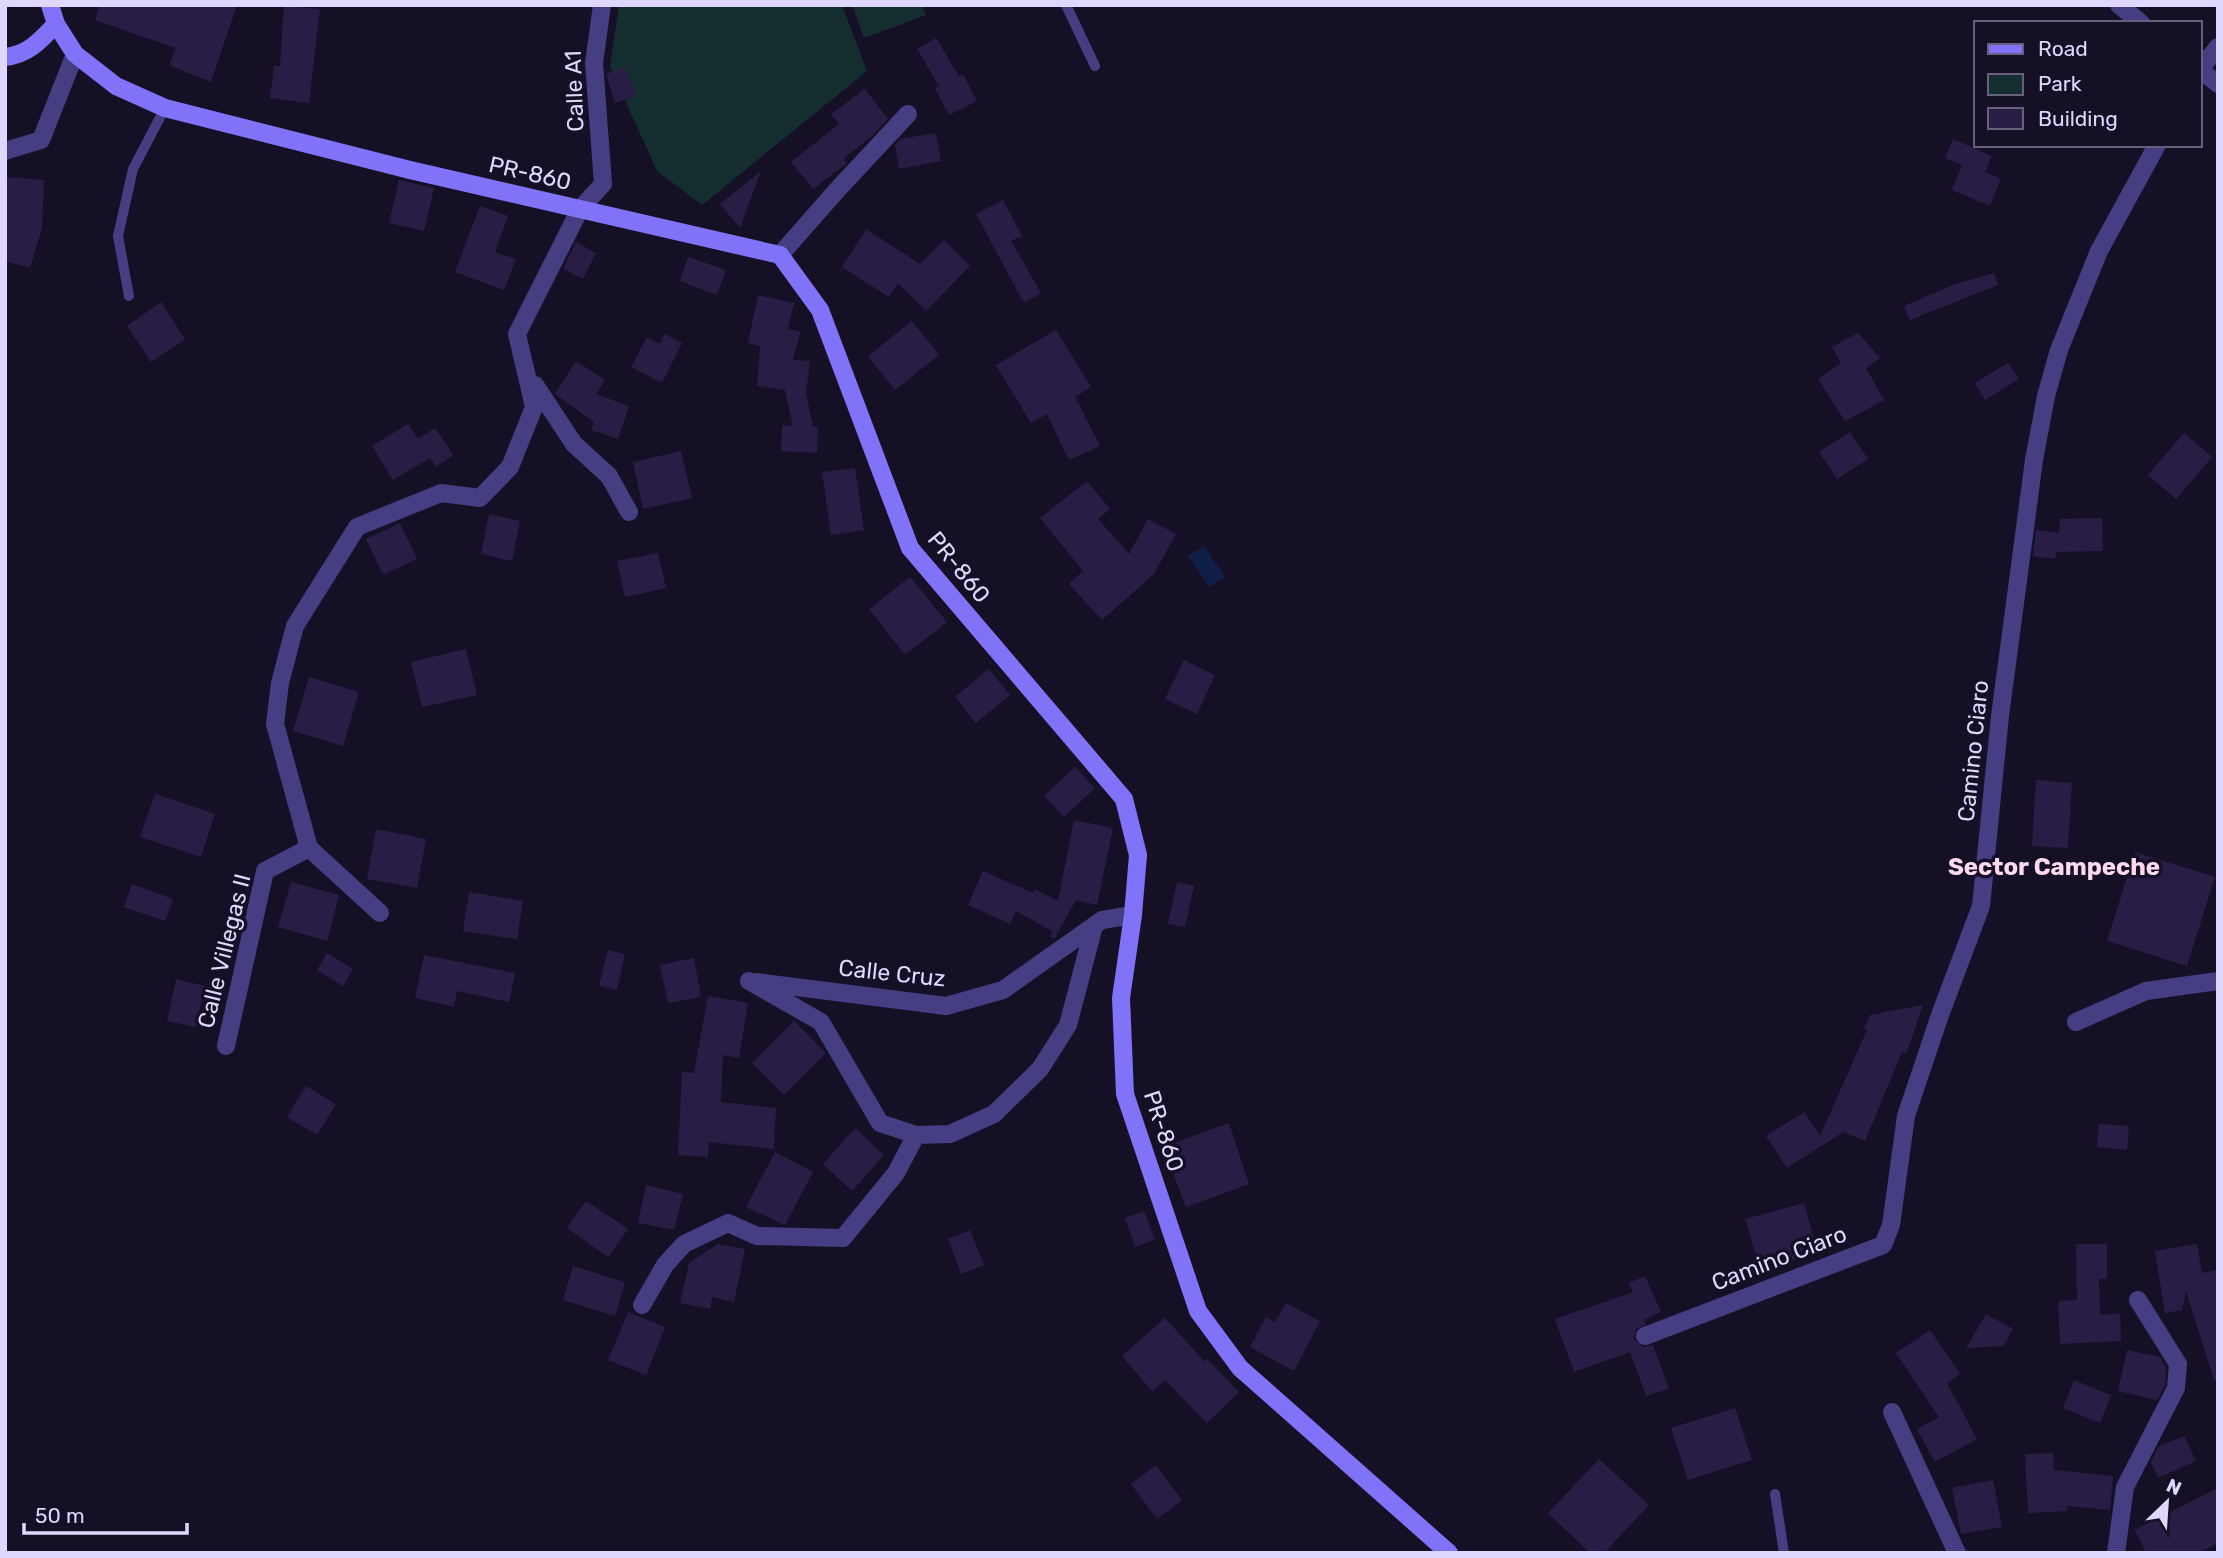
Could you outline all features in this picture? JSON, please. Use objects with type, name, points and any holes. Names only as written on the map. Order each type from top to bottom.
[{"type":"street","name":"PR-860","points":[[50,5],[56,24],[75,54],[116,86],[165,107],[410,170],[780,255],[820,310],[910,548],[1124,799],[1138,855],[1121,999],[1125,1094],[1198,1311],[1240,1368],[1449,1553]]},
{"type":"street","name":"Calle A1","points":[[580,209],[603,184],[594,64],[602,5]]},
{"type":"street","points":[[2119,5],[2139,21]]},
{"type":"street","points":[[5,57],[17,56],[37,44],[56,24]]},
{"type":"street","points":[[2202,67],[2218,47]]},
{"type":"street","points":[[5,151],[41,140],[75,54]]},
{"type":"street","points":[[2202,71],[2218,84]]},
{"type":"street","points":[[780,255],[908,114]]},
{"type":"street","name":"Camino Ciaro","points":[[1645,1336],[1882,1245],[1891,1225],[1906,1116],[1981,906],[2000,716],[2034,460],[2046,396],[2059,350],[2099,251],[2156,147]]},
{"type":"street","points":[[380,913],[309,848],[275,724],[280,683],[295,626],[357,527],[441,493],[480,498],[510,467],[534,407],[517,334],[580,209]]},
{"type":"street","points":[[524,367],[546,405],[574,444],[609,476],[629,512]]},
{"type":"street","name":"Calle Villegas II","points":[[226,1046],[265,872],[309,848]]},
{"type":"street","name":"Calle Cruz","points":[[916,1135],[880,1124],[821,1022],[749,981],[946,1006],[1003,990],[1102,920],[1133,915]]},
{"type":"street","points":[[642,1305],[665,1265],[684,1244],[728,1223],[757,1236],[843,1238],[896,1173],[916,1135],[950,1134],[994,1114],[1040,1069],[1068,1025],[1094,926]]},
{"type":"street","points":[[2076,1022],[2146,991],[2218,981]]},
{"type":"street","points":[[2116,1553],[2125,1487],[2176,1388],[2178,1364],[2138,1300]]},
{"type":"street","points":[[1892,1412],[1957,1553]]},
{"type":"lane","points":[[1066,5],[1095,66]]},
{"type":"lane","points":[[129,296],[118,236],[133,169],[165,107]]},
{"type":"lane","points":[[1775,1494],[1784,1553]]},
{"type":"green space","points":[[619,5],[842,5],[867,71],[702,205],[657,171],[610,67]]},
{"type":"green space","points":[[852,5],[922,5],[926,15],[864,38]]},
{"type":"water","points":[[1204,546],[1225,577],[1209,587],[1188,556]]},
{"type":"building","points":[[100,5],[237,5],[211,82],[169,65],[176,48],[95,20]]},
{"type":"building","points":[[284,6],[320,9],[309,103],[270,98],[274,66],[280,66]]},
{"type":"building","points":[[936,38],[959,76],[963,74],[977,101],[949,115],[935,88],[939,86],[917,49]]},
{"type":"building","points":[[625,67],[636,96],[615,103],[606,74]]},
{"type":"building","points":[[865,89],[888,119],[871,137],[844,158],[846,164],[813,189],[791,162],[839,124],[831,114]]},
{"type":"building","points":[[936,133],[941,161],[899,169],[895,145],[900,139]]},
{"type":"building","points":[[1953,139],[1992,156],[1985,172],[2001,179],[1990,206],[1952,190],[1962,165],[1945,158]]},
{"type":"building","points":[[761,171],[740,228],[720,204]]},
{"type":"building","points":[[5,177],[44,180],[42,228],[30,268],[5,261]]},
{"type":"building","points":[[399,180],[434,188],[424,231],[389,223]]},
{"type":"building","points":[[1003,200],[1022,236],[1011,241],[1041,293],[1024,303],[976,214]]},
{"type":"building","points":[[480,206],[508,216],[495,252],[516,259],[504,290],[455,272]]},
{"type":"building","points":[[866,229],[920,264],[944,240],[970,266],[926,311],[898,283],[889,297],[842,267]]},
{"type":"building","points":[[576,242],[596,253],[583,279],[563,269]]},
{"type":"building","points":[[688,257],[726,270],[717,295],[680,281]]},
{"type":"building","points":[[1994,273],[1998,285],[1910,320],[1904,306],[1953,285]]},
{"type":"building","points":[[758,295],[794,303],[788,329],[800,332],[793,360],[810,361],[806,393],[813,427],[818,427],[817,453],[781,451],[782,425],[793,426],[785,390],[757,386],[760,346],[748,343]]},
{"type":"building","points":[[161,302],[185,339],[151,362],[127,326]]},
{"type":"building","points":[[912,321],[939,355],[895,390],[868,356]]},
{"type":"building","points":[[1056,330],[1091,387],[1075,397],[1100,446],[1069,460],[1047,414],[1031,423],[996,365]]},
{"type":"building","points":[[1858,333],[1880,358],[1866,368],[1884,400],[1845,421],[1818,379],[1841,363],[1832,347]]},
{"type":"building","points":[[665,334],[682,343],[662,383],[631,367],[647,337],[660,344]]},
{"type":"building","points":[[576,361],[605,380],[596,394],[629,406],[618,439],[591,430],[594,422],[555,394]]},
{"type":"building","points":[[2008,363],[2019,379],[1985,400],[1975,383]]},
{"type":"building","points":[[408,424],[418,439],[435,428],[453,455],[436,467],[430,458],[393,480],[372,446]]},
{"type":"building","points":[[1850,432],[1868,459],[1837,479],[1819,452]]},
{"type":"building","points":[[2184,433],[2212,457],[2176,499],[2148,475]]},
{"type":"building","points":[[681,451],[692,498],[643,509],[633,462]]},
{"type":"building","points":[[855,468],[864,530],[831,535],[822,472]]},
{"type":"building","points":[[1087,481],[1110,509],[1098,519],[1129,554],[1148,519],[1176,534],[1154,574],[1102,620],[1069,584],[1083,571],[1040,518]]},
{"type":"building","points":[[489,514],[520,521],[512,561],[481,554]]},
{"type":"building","points":[[2102,518],[2103,551],[2056,552],[2055,559],[2033,556],[2036,530],[2059,533],[2060,519]]},
{"type":"building","points":[[400,523],[417,559],[383,575],[366,539]]},
{"type":"building","points":[[658,553],[666,588],[625,597],[617,561]]},
{"type":"building","points":[[910,577],[947,622],[905,655],[869,609]]},
{"type":"building","points":[[466,649],[477,695],[422,707],[411,662]]},
{"type":"building","points":[[1184,660],[1215,675],[1197,714],[1165,699]]},
{"type":"building","points":[[989,669],[1010,695],[976,723],[955,697]]},
{"type":"building","points":[[309,677],[359,692],[343,746],[293,731]]},
{"type":"building","points":[[1075,767],[1095,788],[1064,817],[1044,796]]},
{"type":"building","points":[[2036,780],[2072,783],[2068,848],[2032,846]]},
{"type":"building","points":[[155,794],[215,814],[201,857],[140,837]]},
{"type":"building","points":[[1074,820],[1113,828],[1097,905],[1076,900],[1055,938],[1051,937],[1052,931],[1016,911],[1010,924],[968,905],[983,871],[1033,893],[1035,889],[1058,901]]},
{"type":"building","points":[[376,829],[426,839],[417,888],[367,879]]},
{"type":"building","points":[[2135,852],[2215,877],[2187,966],[2107,941]]},
{"type":"building","points":[[291,882],[339,895],[327,941],[278,927]]},
{"type":"building","points":[[1177,882],[1194,886],[1185,927],[1168,924]]},
{"type":"building","points":[[132,884],[173,899],[165,921],[124,907]]},
{"type":"building","points":[[469,892],[523,901],[517,939],[463,931]]},
{"type":"building","points":[[608,950],[625,954],[617,990],[599,986]]},
{"type":"building","points":[[327,953],[353,969],[343,986],[317,970]]},
{"type":"building","points":[[424,955],[515,973],[509,1002],[457,991],[454,1007],[415,998]]},
{"type":"building","points":[[694,958],[701,997],[668,1003],[660,965]]},
{"type":"building","points":[[176,979],[205,986],[196,1027],[167,1021]]},
{"type":"building","points":[[708,996],[748,1003],[739,1058],[723,1055],[721,1102],[776,1108],[774,1149],[709,1142],[708,1157],[678,1155],[682,1072],[694,1073]]},
{"type":"building","points":[[1923,1005],[1906,1054],[1902,1052],[1865,1141],[1843,1132],[1787,1168],[1766,1136],[1804,1112],[1820,1136],[1867,1030],[1864,1028],[1870,1015]]},
{"type":"building","points":[[794,1021],[826,1053],[784,1095],[752,1063]]},
{"type":"building","points":[[306,1086],[336,1104],[317,1135],[287,1117]]},
{"type":"building","points":[[1229,1123],[1249,1184],[1186,1207],[1163,1147]]},
{"type":"building","points":[[2099,1124],[2129,1126],[2127,1150],[2097,1147]]},
{"type":"building","points":[[855,1128],[884,1155],[852,1191],[823,1164]]},
{"type":"building","points":[[775,1152],[813,1172],[785,1225],[746,1207]]},
{"type":"building","points":[[646,1185],[683,1194],[674,1230],[638,1223]]},
{"type":"building","points":[[586,1201],[628,1229],[608,1257],[567,1228]]},
{"type":"building","points":[[1804,1203],[1818,1253],[1760,1269],[1745,1219]]},
{"type":"building","points":[[1144,1211],[1155,1240],[1135,1247],[1125,1218]]},
{"type":"building","points":[[970,1230],[984,1265],[961,1274],[948,1239]]},
{"type":"building","points":[[718,1244],[745,1249],[734,1302],[712,1297],[710,1309],[680,1303],[689,1263]]},
{"type":"building","points":[[2076,1244],[2107,1244],[2107,1279],[2099,1279],[2100,1315],[2120,1314],[2121,1341],[2060,1344],[2058,1301],[2077,1300]]},
{"type":"building","points":[[2197,1244],[2202,1273],[2218,1270],[2218,1379],[2214,1380],[2186,1291],[2182,1310],[2165,1313],[2155,1251]]},
{"type":"building","points":[[573,1266],[625,1282],[615,1316],[563,1300]]},
{"type":"building","points":[[1645,1276],[1661,1312],[1644,1320],[1646,1324],[1636,1329],[1634,1339],[1643,1347],[1653,1345],[1669,1389],[1646,1396],[1630,1352],[1574,1372],[1555,1319],[1633,1292],[1629,1283]]},
{"type":"building","points":[[1286,1303],[1320,1321],[1294,1371],[1250,1347],[1266,1317],[1275,1322]]},
{"type":"building","points":[[628,1312],[665,1327],[646,1375],[608,1360]]},
{"type":"building","points":[[1986,1314],[2013,1329],[2003,1346],[1966,1348]]},
{"type":"building","points":[[1165,1318],[1205,1362],[1207,1359],[1239,1392],[1207,1423],[1165,1380],[1152,1391],[1122,1356]]},
{"type":"building","points":[[1930,1330],[1960,1374],[1947,1383],[1977,1439],[1935,1462],[1917,1429],[1939,1417],[1896,1353]]},
{"type":"building","points":[[2127,1350],[2160,1357],[2166,1367],[2165,1385],[2157,1400],[2118,1391]]},
{"type":"building","points":[[2074,1380],[2111,1395],[2100,1423],[2063,1408]]},
{"type":"building","points":[[1735,1408],[1752,1460],[1688,1480],[1671,1428]]},
{"type":"building","points":[[2184,1436],[2196,1461],[2158,1478],[2151,1462],[2158,1447]]},
{"type":"building","points":[[2053,1453],[2054,1470],[2113,1476],[2110,1510],[2067,1506],[2068,1511],[2028,1513],[2025,1454]]},
{"type":"building","points":[[1599,1459],[1649,1505],[1604,1553],[1590,1553],[1548,1513]]},
{"type":"building","points":[[1156,1465],[1182,1500],[1157,1519],[1131,1484]]},
{"type":"building","points":[[1993,1480],[2002,1527],[1961,1534],[1952,1488]]},
{"type":"building","points":[[2218,1488],[2218,1543],[2198,1553],[2146,1553],[2135,1530]]},
{"type":"district","name":"Sector Campeche","points":[[2054,867]]}]
